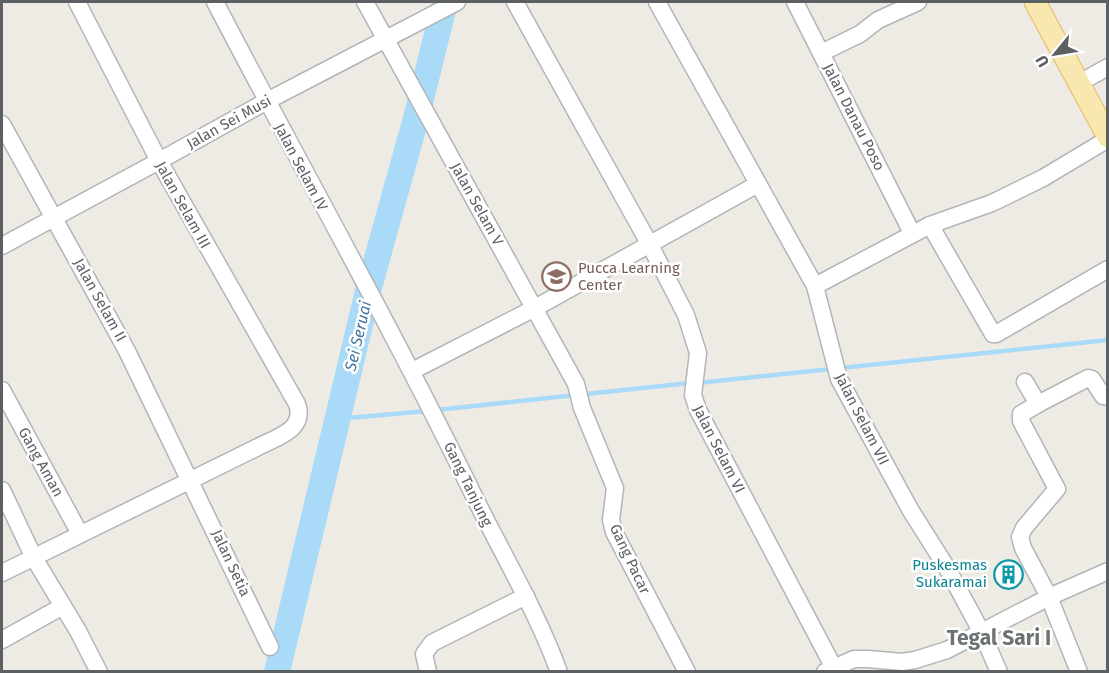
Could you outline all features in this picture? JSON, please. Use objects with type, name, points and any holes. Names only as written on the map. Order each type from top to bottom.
[{"type":"main road","points":[[1035,2],[1107,138]]},
{"type":"main road","points":[[1050,2],[1099,72],[1107,111]]},
{"type":"street","name":"Jalan Selam III","points":[[76,2],[159,161],[300,412],[299,419],[290,430],[191,480]]},
{"type":"street","name":"Jalan Selam IV","points":[[215,2],[372,299]]},
{"type":"street","name":"Jalan Selam V","points":[[365,2],[535,308],[578,391],[582,408]]},
{"type":"street","name":"Jalan Selam VI","points":[[515,2],[650,245],[686,315],[698,354],[693,394],[698,410],[830,670]]},
{"type":"street","name":"Jalan Selam VII","points":[[657,2],[815,286],[839,379],[911,511],[947,568],[982,633],[999,672]]},
{"type":"street","name":"Jalan Danau Poso","points":[[795,2],[912,233]]},
{"type":"street","points":[[821,53],[860,34],[878,20],[918,2]]},
{"type":"street","name":"Jalan Sei Musi","points":[[2,246],[267,101],[453,4]]},
{"type":"street","name":"Jalan Selam II","points":[[2,124],[127,351],[191,480]]},
{"type":"street","points":[[815,286],[912,233],[993,203],[1043,178],[1107,138]]},
{"type":"street","points":[[412,371],[535,308],[758,184]]},
{"type":"street","points":[[930,225],[993,334],[1107,268]]},
{"type":"street","name":"Gang Tanjung","points":[[372,299],[412,371],[526,596],[559,672]]},
{"type":"street","points":[[1079,672],[1049,597],[1023,548],[1020,537],[1024,528],[1057,489],[1021,421],[1021,414],[1088,378],[1092,379],[1103,396],[1107,397]]},
{"type":"street","points":[[1025,382],[1038,404]]},
{"type":"street","name":"Gang Aman","points":[[2,390],[80,534]]},
{"type":"street","name":"Gang Pacar","points":[[582,408],[615,488],[611,520],[614,532],[687,672]]},
{"type":"street","points":[[2,573],[191,480]]},
{"type":"street","name":"Jalan Setia","points":[[191,480],[270,646]]},
{"type":"street","points":[[2,490],[34,558],[99,672]]},
{"type":"street","points":[[830,670],[854,660],[868,658],[892,667],[902,662],[947,650],[1049,597],[1107,571]]},
{"type":"street","points":[[429,672],[424,654],[432,643],[526,596]]},
{"type":"street","points":[[2,640],[63,606]]},
{"type":"waterway","name":"Sei Seruai","points":[[277,672],[368,291],[418,111],[445,2]]},
{"type":"waterway","points":[[698,383],[1108,340]]},
{"type":"waterway","points":[[436,410],[690,383]]},
{"type":"waterway","points":[[337,419],[427,411]]},
{"type":"place","name":"Pucca Learning Center","points":[[557,277]]},
{"type":"place","name":"Puskesmas Sukaramai","points":[[1008,574]]},
{"type":"district","name":"Tegal Sari I","points":[[999,638]]}]
